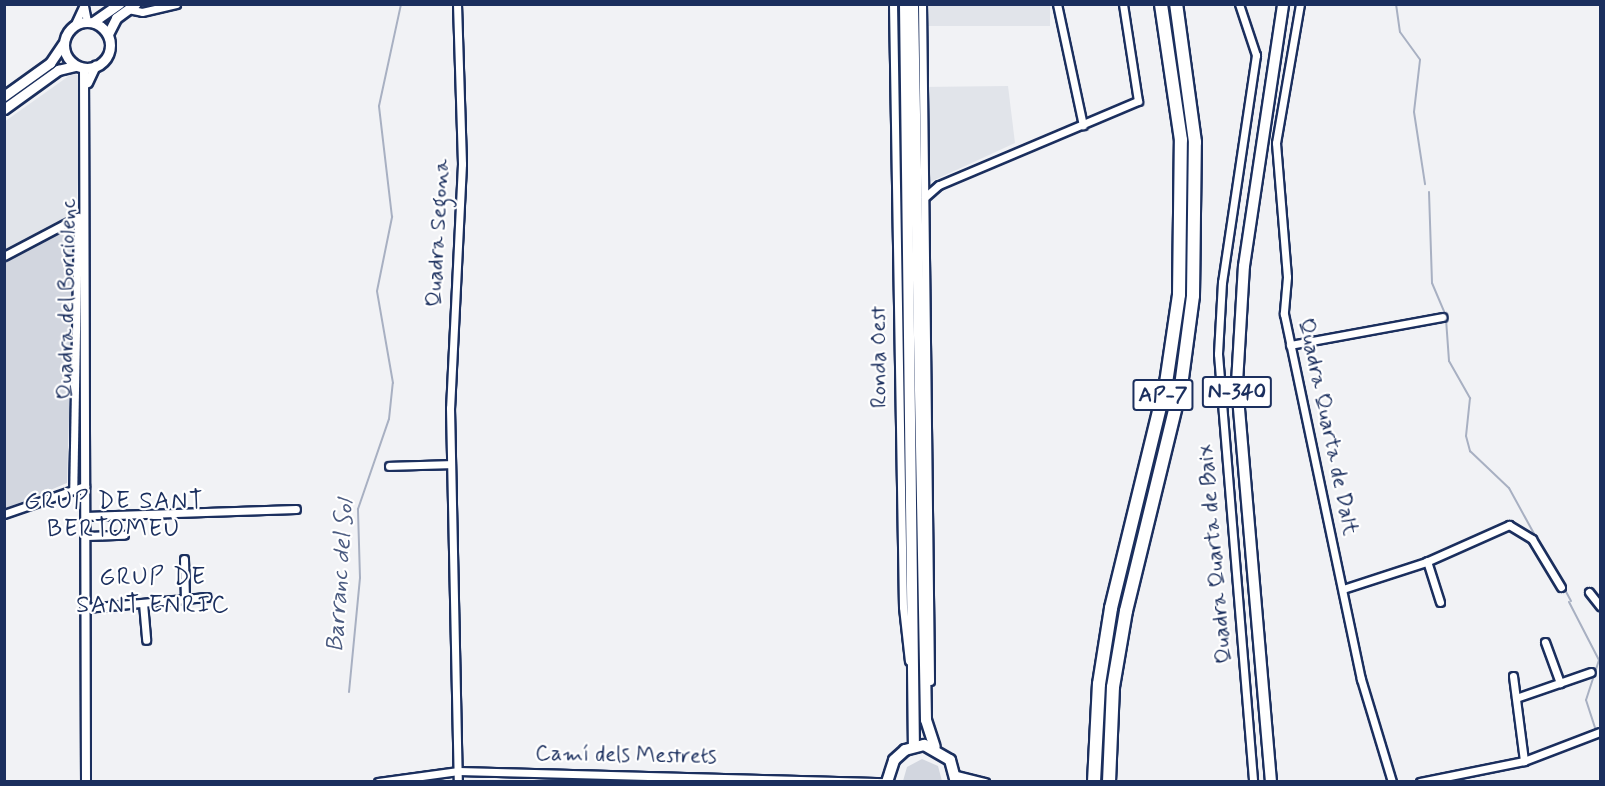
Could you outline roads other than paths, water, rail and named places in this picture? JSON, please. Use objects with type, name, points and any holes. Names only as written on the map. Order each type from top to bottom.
[{"type":"highway","name":"AP-7","points":[[1094,782],[1099,684],[1111,608],[1166,383],[1179,295],[1181,140],[1161,4]]},
{"type":"highway","name":"AP-7","points":[[1109,782],[1113,687],[1126,611],[1181,386],[1193,296],[1196,142],[1176,4]]},
{"type":"main road","points":[[4,96],[50,63],[75,24],[90,21],[119,4]]},
{"type":"main road","name":"Ronda Oest","points":[[905,4],[921,707],[935,747]]},
{"type":"main road","name":"Ronda Oest","points":[[913,4],[921,707],[914,746]]},
{"type":"main road","name":"N-340","points":[[1271,782],[1237,382],[1244,266],[1283,4]]},
{"type":"main road","points":[[4,109],[58,70],[96,66],[106,58],[108,34],[131,7]]},
{"type":"main road","points":[[90,21],[108,34]]},
{"type":"main road","points":[[63,44],[80,67]]},
{"type":"main road","points":[[887,779],[894,760],[914,746],[935,747],[950,760],[962,779]]},
{"type":"street","points":[[153,4],[161,8]]},
{"type":"street","points":[[131,7],[161,8],[176,4]]},
{"type":"street","name":"Quadra Segona","points":[[457,4],[462,164],[451,464],[458,782]]},
{"type":"street","name":"Ronda Oest","points":[[893,4],[903,607],[921,707]]},
{"type":"street","name":"Ronda Oest","points":[[921,707],[933,639],[922,4]]},
{"type":"street","points":[[1057,4],[1083,125]]},
{"type":"street","points":[[926,197],[939,185],[1138,101],[1123,4]]},
{"type":"street","name":"Quadra Quarta de Baix","points":[[1239,4],[1256,55],[1222,282],[1218,354],[1253,782]]},
{"type":"street","name":"Quadra Quarta de Dalt","points":[[1300,4],[1276,143],[1290,345],[1361,679],[1392,782]]},
{"type":"street","points":[[85,5],[90,21]]},
{"type":"street","points":[[75,24],[85,5]]},
{"type":"street","name":"Quadra del Borriolenc","points":[[86,782],[85,486],[88,83],[96,66]]},
{"type":"street","name":"Quadra del Borriolenc","points":[[80,67],[88,83]]},
{"type":"street","points":[[925,175],[939,185]]},
{"type":"street","points":[[4,256],[78,217],[73,490]]},
{"type":"street","points":[[1290,345],[1442,317]]},
{"type":"street","points":[[389,466],[451,464]]},
{"type":"street","points":[[4,514],[85,486]]},
{"type":"street","points":[[86,516],[296,509]]},
{"type":"street","points":[[1343,589],[1427,561],[1509,525],[1532,539],[1561,587]]},
{"type":"street","points":[[86,536],[124,534]]},
{"type":"street","points":[[184,559],[185,599]]},
{"type":"street","points":[[1427,561],[1440,602]]},
{"type":"street","points":[[1589,592],[1600,606]]},
{"type":"street","points":[[86,608],[207,597]]},
{"type":"street","points":[[143,603],[146,640]]},
{"type":"street","points":[[1545,642],[1560,683]]},
{"type":"street","points":[[1516,698],[1592,672]]},
{"type":"street","points":[[1513,676],[1524,761]]},
{"type":"street","points":[[1420,782],[1524,761],[1600,732]]},
{"type":"street","name":"Camí dels Mestrets","points":[[378,782],[458,771],[887,779]]},
{"type":"street","points":[[962,779],[984,782]]},
{"type":"waterway","name":"Barranc del Sol","points":[[349,692],[360,578],[358,509],[389,419],[393,383],[377,291],[392,217],[379,106],[401,4]]},
{"type":"waterway","points":[[1396,4],[1400,32],[1420,60],[1414,112],[1425,184]]},
{"type":"waterway","points":[[1429,192],[1432,283],[1445,313]]},
{"type":"waterway","points":[[1446,319],[1449,361],[1470,398],[1466,436],[1470,451],[1509,488],[1550,563]]},
{"type":"waterway","points":[[1563,586],[1571,601]]},
{"type":"waterway","points":[[1569,602],[1599,660],[1586,700],[1596,730]]},
{"type":"district","name":"GRUP DE SANT BERTOMEU","points":[[114,516]]},
{"type":"district","name":"GRUP DE SANT ENRIC","points":[[153,592]]}]
